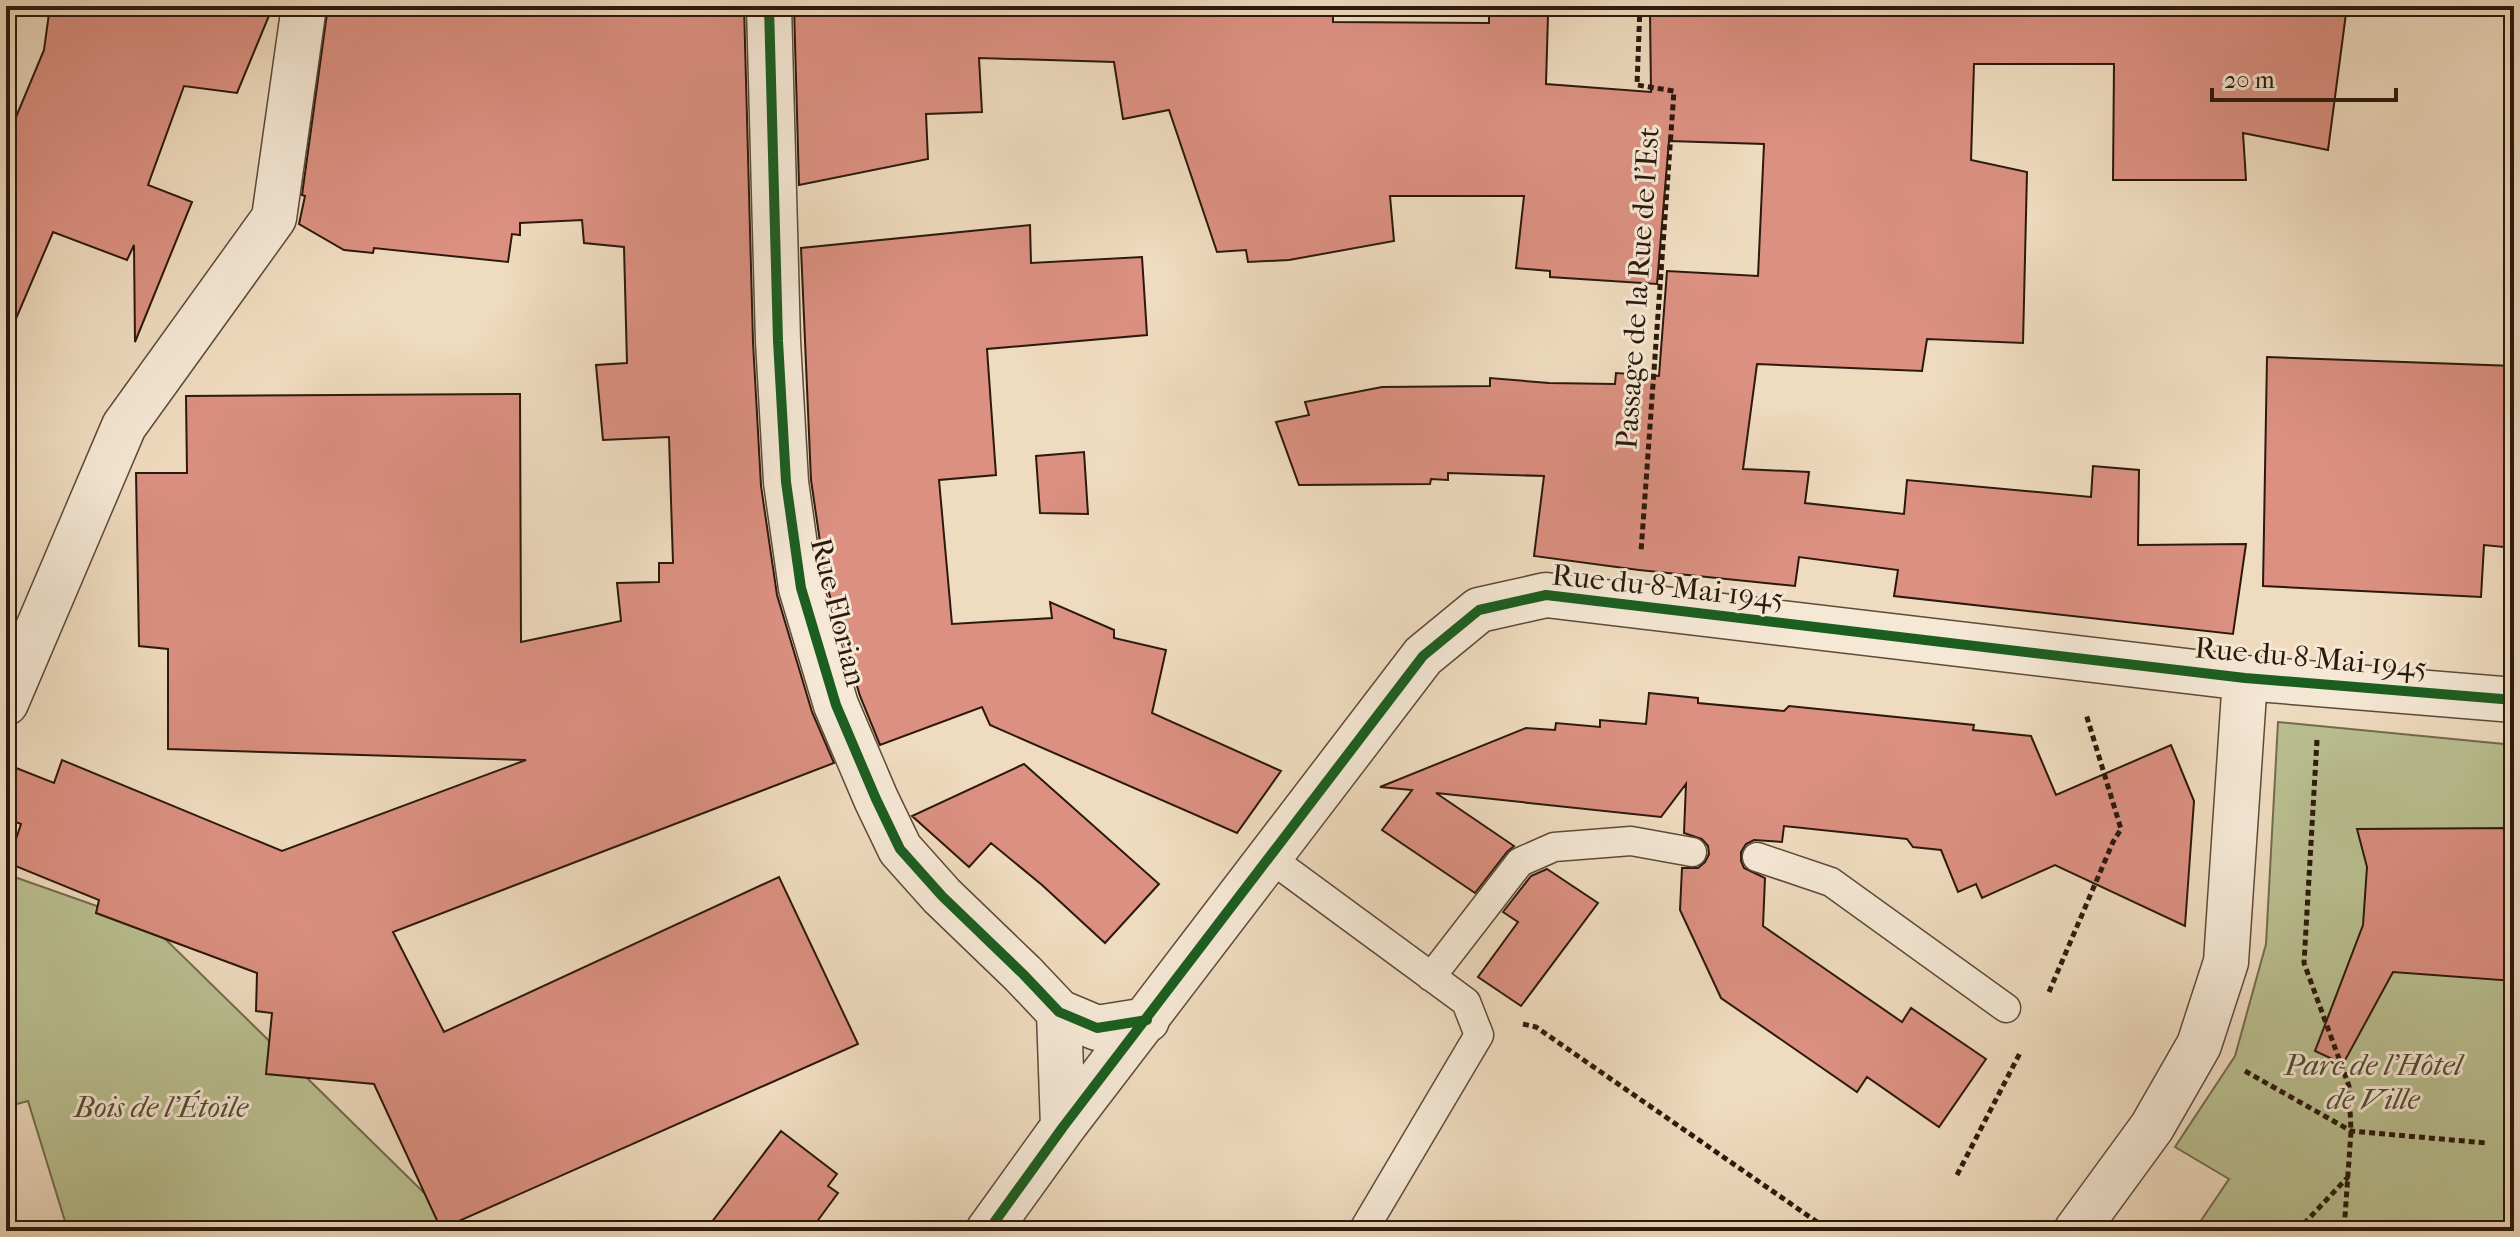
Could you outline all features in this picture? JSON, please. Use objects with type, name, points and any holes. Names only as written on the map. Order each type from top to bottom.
[{"type":"street","points":[[6,703],[124,426],[274,218],[304,6]]},
{"type":"street","name":"Rue Florian","points":[[769,6],[778,341],[786,482],[801,588],[836,705],[900,849],[942,896],[1059,1012],[1097,1028],[1147,1020]]},
{"type":"street","name":"Rue du 8 Mai 1945","points":[[1063,1127],[1423,656],[1479,610],[1546,595],[2245,678],[2514,700]]},
{"type":"street","points":[[2076,1231],[2152,1127],[2199,1045],[2226,962],[2245,678]]},
{"type":"street","points":[[988,1231],[1063,1127],[1059,1012]]},
{"type":"lane","points":[[1431,977],[1520,862],[1554,847],[1631,841],[1692,852]]},
{"type":"lane","points":[[1757,857],[1831,882],[2006,1008]]},
{"type":"lane","points":[[1270,858],[1466,1002],[1479,1035],[1363,1231]]},
{"type":"path","points":[[2046,998],[2121,829],[2091,734],[2074,658]]},
{"type":"path","points":[[2320,683],[2304,963],[2349,1086],[2351,1131],[2344,1231]]},
{"type":"path","points":[[1470,1013],[1536,1027],[1830,1231]]},
{"type":"path","points":[[1957,1175],[2026,1040]]},
{"type":"path","points":[[2199,1045],[2351,1131],[2486,1143]]},
{"type":"path","points":[[2297,1231],[2349,1177]]},
{"type":"green space","name":"Parc de l'Hôtel de Ville","points":[[2278,722],[2514,745],[2514,1231],[2194,1231],[2229,1179],[2175,1147],[2235,1056],[2266,944]]},
{"type":"green space","name":"Bois de l'Étoile","points":[[6,874],[151,925],[463,1231],[68,1231],[28,1101],[6,1107]]},
{"type":"building","points":[[50,6],[273,6],[237,93],[184,86],[148,185],[192,202],[135,342],[134,245],[127,260],[53,232],[6,342],[6,141],[44,50]]},
{"type":"building","points":[[328,6],[744,6],[753,342],[761,486],[777,595],[812,712],[834,763],[393,932],[444,1032],[779,877],[858,1044],[441,1229],[374,1084],[266,1074],[272,1013],[256,1011],[257,973],[96,913],[99,900],[8,863],[21,824],[6,818],[6,764],[54,783],[62,760],[282,851],[526,760],[168,749],[168,649],[139,646],[136,473],[187,473],[186,396],[520,394],[521,642],[621,621],[617,583],[659,582],[659,563],[673,563],[669,437],[603,440],[596,365],[627,363],[624,247],[584,243],[582,220],[520,223],[520,235],[512,234],[508,262],[374,248],[373,253],[344,250],[299,224]]},
{"type":"building","points":[[794,6],[976,6],[1109,12],[1109,6],[1136,6],[1333,12],[1333,22],[1489,23],[1489,15],[1548,15],[1546,84],[1651,92],[1650,13],[1971,6],[2347,6],[2328,150],[2243,133],[2246,180],[2113,180],[2114,64],[1974,64],[1971,160],[2027,172],[2023,343],[1927,339],[1922,371],[1757,364],[1743,469],[1809,472],[1805,503],[1904,514],[1907,480],[2091,497],[2093,466],[2139,470],[2138,545],[2246,544],[2233,634],[1894,596],[1898,570],[1799,557],[1795,586],[1534,556],[1544,476],[1448,473],[1448,480],[1431,479],[1430,484],[1299,485],[1276,422],[1309,415],[1305,402],[1382,387],[1490,386],[1490,378],[1615,384],[1616,373],[1659,376],[1667,271],[1758,276],[1764,144],[1669,141],[1657,284],[1550,277],[1550,271],[1516,268],[1524,196],[1390,196],[1394,241],[1289,260],[1248,262],[1246,250],[1217,252],[1169,110],[1123,119],[1114,62],[979,58],[982,112],[926,114],[928,159],[799,185]]},
{"type":"building","points":[[1030,225],[1031,263],[1142,257],[1147,335],[987,349],[996,475],[939,480],[952,624],[1052,618],[1050,602],[1114,630],[1114,638],[1166,650],[1152,713],[1281,771],[1237,833],[990,725],[982,707],[880,745],[860,696],[826,583],[811,480],[801,248]]},
{"type":"building","points":[[2267,357],[2514,366],[2514,548],[2484,545],[2481,597],[2263,586]]},
{"type":"building","points":[[1084,452],[1088,514],[1040,513],[1036,456]]},
{"type":"building","points":[[1649,693],[1698,698],[1698,703],[1784,711],[1789,706],[1974,725],[1973,730],[2031,736],[2056,795],[2171,745],[2194,801],[2185,926],[2055,865],[1982,898],[1976,884],[1958,892],[1941,850],[1913,847],[1907,839],[1784,826],[1782,842],[1754,840],[1746,844],[1741,852],[1744,868],[1765,878],[1763,926],[1902,1022],[1911,1008],[1986,1059],[1939,1127],[1867,1077],[1857,1092],[1721,998],[1680,910],[1682,868],[1698,868],[1709,854],[1708,846],[1702,839],[1684,833],[1686,784],[1661,817],[1436,793],[1514,846],[1475,893],[1382,830],[1412,790],[1380,787],[1526,728],[1555,730],[1556,723],[1600,727],[1600,720],[1646,724]]},
{"type":"building","points":[[1024,764],[1159,884],[1105,943],[991,843],[969,867],[912,816]]},
{"type":"building","points":[[2514,828],[2514,981],[2393,972],[2343,1064],[2315,1051],[2363,925],[2367,867],[2357,829]]},
{"type":"building","points":[[1547,869],[1598,903],[1521,1006],[1478,977],[1518,922],[1503,912],[1531,876]]},
{"type":"building","points":[[781,1131],[837,1174],[828,1186],[838,1193],[810,1231],[705,1231]]},
{"type":"cycle path","points":[[769,6],[778,341],[786,482],[801,588],[836,705],[900,849],[942,896],[1059,1012],[1097,1028],[1147,1020]]},
{"type":"cycle path","points":[[988,1231],[1063,1127],[1423,656],[1479,610],[1546,595],[2245,678],[2514,700]]}]
